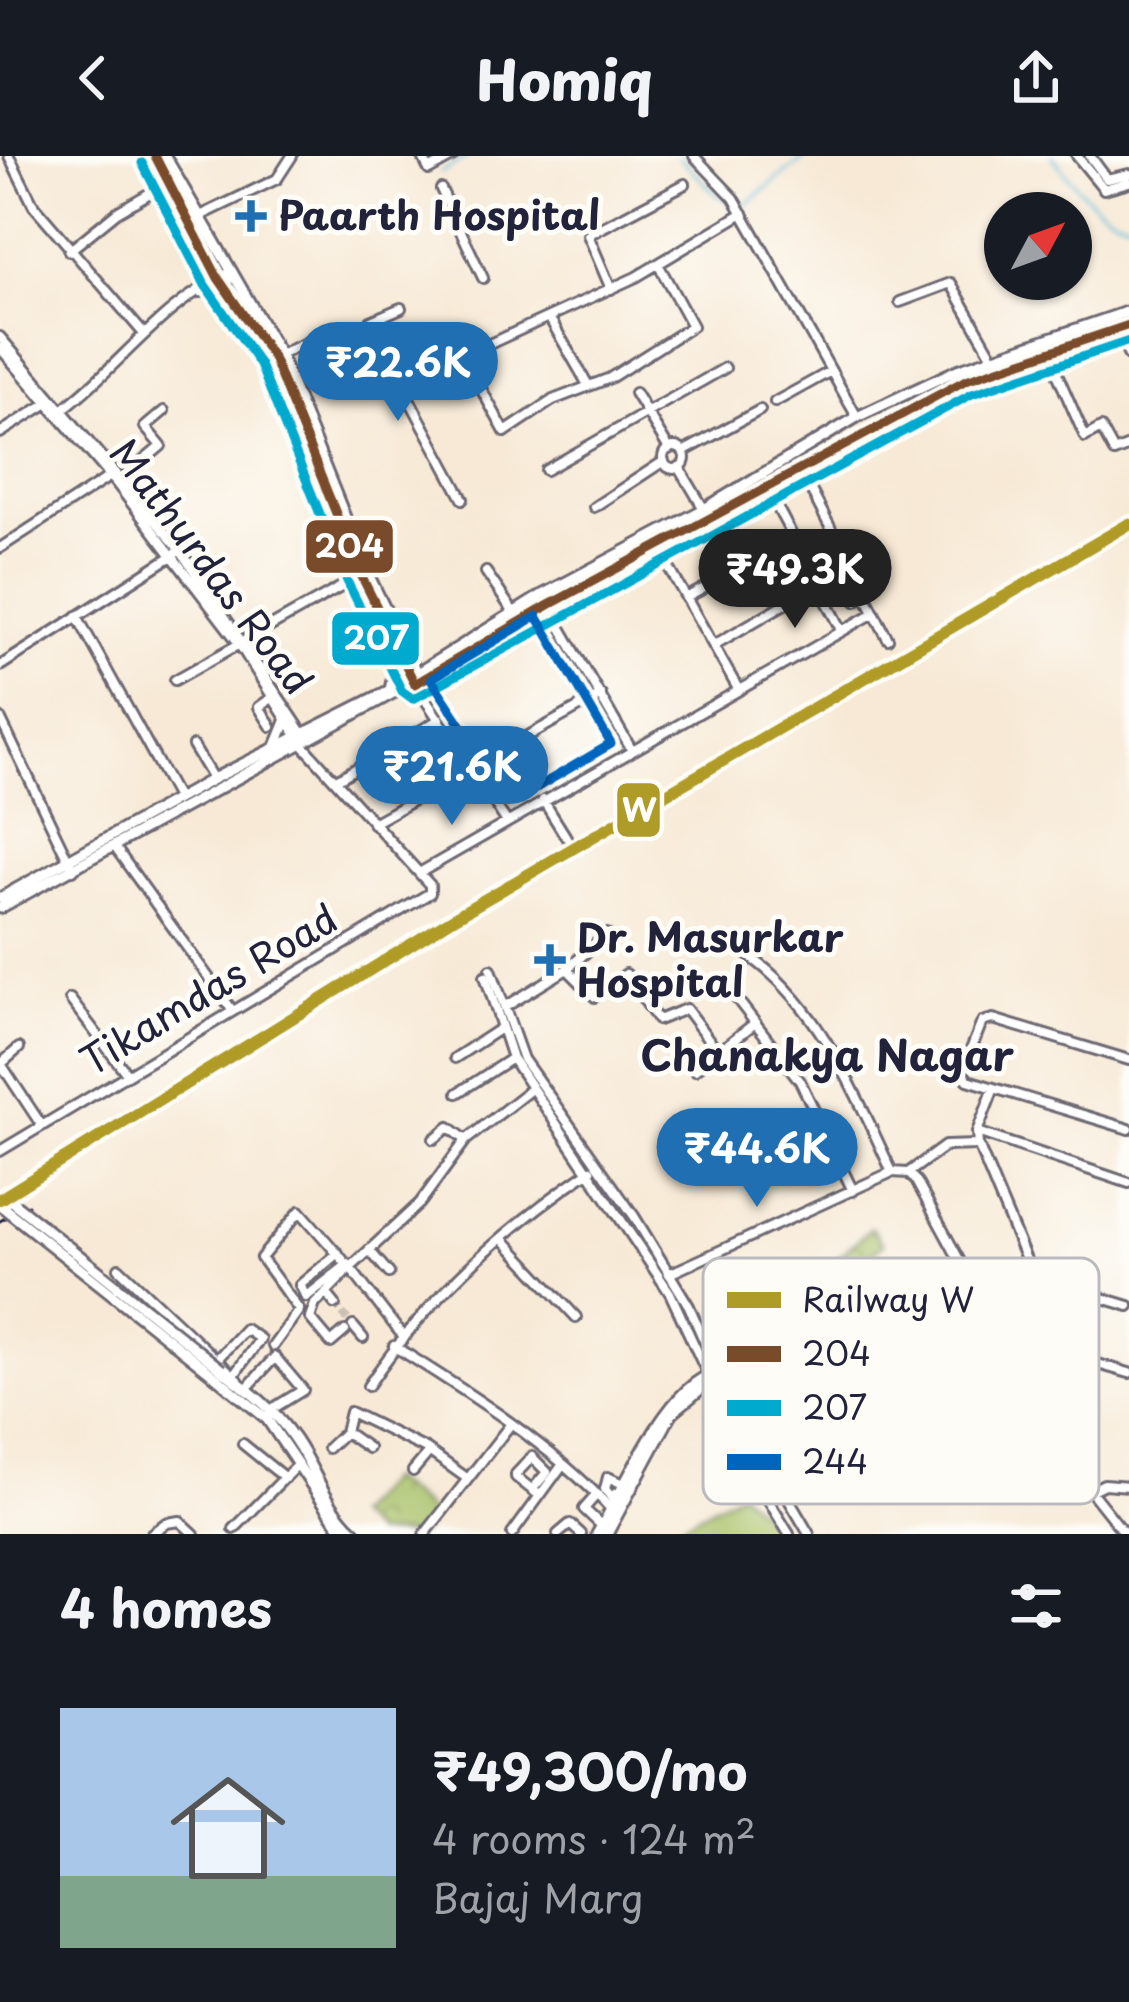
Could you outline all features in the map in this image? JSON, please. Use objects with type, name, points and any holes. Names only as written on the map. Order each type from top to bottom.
[{"type":"main road","points":[[155,156],[196,218]]},
{"type":"main road","points":[[165,156],[226,278],[276,356],[364,574],[415,679]]},
{"type":"main road","points":[[111,840],[415,679],[856,417],[992,357],[1129,311]]},
{"type":"main road","points":[[0,908],[177,799],[276,746],[304,741],[415,679],[431,664],[514,613],[658,550],[966,380],[1129,325]]},
{"type":"main road","points":[[402,653],[431,664]]},
{"type":"main road","points":[[390,690],[402,653]]},
{"type":"main road","points":[[276,746],[287,719]]},
{"type":"main road","points":[[0,898],[71,866]]},
{"type":"main road","points":[[0,1192],[219,1373]]},
{"type":"main road","points":[[0,1205],[219,1373],[272,1408],[320,1489],[357,1534]]},
{"type":"main road","points":[[602,1531],[616,1514],[680,1394],[703,1381]]},
{"type":"main road","points":[[244,1390],[292,1446],[297,1466],[339,1532]]},
{"type":"main road","points":[[616,1514],[624,1485],[664,1422]]},
{"type":"street","points":[[10,156],[34,206],[144,334]]},
{"type":"street","points":[[196,218],[278,179],[292,156]]},
{"type":"street","points":[[422,156],[429,170],[454,156]]},
{"type":"street","points":[[694,156],[734,198],[856,417]]},
{"type":"street","points":[[1077,156],[1104,188],[1129,178]]},
{"type":"street","points":[[1090,156],[1107,178],[1129,178]]},
{"type":"street","points":[[70,251],[118,212],[171,181]]},
{"type":"street","points":[[611,289],[588,236],[686,184]]},
{"type":"street","points":[[441,189],[483,278]]},
{"type":"street","points":[[276,356],[326,331],[371,328],[463,356],[611,289],[743,213]]},
{"type":"street","points":[[463,356],[505,432],[553,400],[610,378],[692,326],[658,264]]},
{"type":"street","points":[[62,413],[144,334],[226,278]]},
{"type":"street","points":[[62,413],[201,292],[226,278]]},
{"type":"street","points":[[900,302],[951,283],[992,357]]},
{"type":"street","points":[[401,308],[371,320],[371,328],[463,499]]},
{"type":"street","points":[[550,319],[588,385]]},
{"type":"street","points":[[1115,329],[1129,356]]},
{"type":"street","points":[[0,337],[62,413]]},
{"type":"street","name":"Mathurdas Road","points":[[0,349],[46,404],[62,413],[176,553],[241,640],[287,719],[373,823],[421,872]]},
{"type":"street","points":[[1047,351],[1085,436],[1101,428],[1114,452],[1129,446]]},
{"type":"street","points":[[546,470],[725,368]]},
{"type":"street","points":[[775,402],[831,371]]},
{"type":"street","points":[[635,393],[669,449],[682,452],[760,410]]},
{"type":"street","points":[[0,434],[46,404]]},
{"type":"street","points":[[0,548],[116,480],[161,446],[145,427],[164,411]]},
{"type":"street","points":[[594,508],[664,461],[669,449]]},
{"type":"street","points":[[679,467],[682,452]]},
{"type":"street","points":[[664,461],[679,467],[704,509]]},
{"type":"street","points":[[800,469],[888,639]]},
{"type":"street","points":[[767,488],[842,630]]},
{"type":"street","points":[[652,538],[737,687]]},
{"type":"street","points":[[686,598],[787,542]]},
{"type":"street","points":[[0,667],[176,553]]},
{"type":"street","points":[[486,572],[514,613]]},
{"type":"street","points":[[175,680],[364,574]]},
{"type":"street","points":[[826,598],[859,581]]},
{"type":"street","points":[[714,645],[814,587]]},
{"type":"street","points":[[849,587],[856,601]]},
{"type":"street","points":[[546,600],[631,749]]},
{"type":"street","points":[[421,872],[737,687],[874,613]]},
{"type":"street","points":[[77,616],[177,799]]},
{"type":"street","points":[[241,640],[304,741]]},
{"type":"street","points":[[415,679],[507,822]]},
{"type":"street","points":[[373,823],[601,695]]},
{"type":"street","points":[[271,726],[260,707],[273,697]]},
{"type":"street","points":[[0,718],[3,733],[71,866]]},
{"type":"street","points":[[338,779],[440,719]]},
{"type":"street","points":[[194,746],[214,779]]},
{"type":"street","points":[[543,800],[566,837]]},
{"type":"street","points":[[111,840],[232,1010]]},
{"type":"street","name":"Tikamdas Road","points":[[0,1151],[430,892],[421,872]]},
{"type":"street","points":[[505,1007],[567,969],[607,934]]},
{"type":"street","points":[[749,956],[770,970],[830,1050],[892,1172]]},
{"type":"street","points":[[567,969],[595,997],[626,974],[658,1020],[686,1009],[718,1052]]},
{"type":"street","points":[[535,1087],[488,972],[512,1058],[665,1276],[703,1355]]},
{"type":"street","points":[[730,990],[800,1081],[853,1191]]},
{"type":"street","points":[[70,999],[128,1074]]},
{"type":"street","points":[[1129,1060],[993,1019],[982,1022],[962,1072],[968,1080],[1129,1129]]},
{"type":"street","points":[[695,1070],[755,1023]]},
{"type":"street","points":[[455,1058],[501,1028]]},
{"type":"street","points":[[19,1048],[1,1064],[42,1126]]},
{"type":"street","points":[[458,1093],[512,1058]]},
{"type":"street","points":[[338,1253],[300,1285],[306,1297],[369,1250],[420,1203],[466,1140],[535,1087]]},
{"type":"street","points":[[994,1088],[977,1132],[978,1145],[1025,1258]]},
{"type":"street","points":[[434,1138],[449,1127],[466,1140]]},
{"type":"street","points":[[977,1132],[1129,1184]]},
{"type":"street","points":[[705,1258],[892,1172],[908,1173],[945,1146],[978,1145]]},
{"type":"street","points":[[368,1386],[402,1335],[502,1238],[532,1209],[593,1168]]},
{"type":"street","points":[[908,1173],[956,1258]]},
{"type":"street","points":[[273,1346],[299,1310],[263,1268],[261,1258],[299,1211],[402,1335]]},
{"type":"street","points":[[502,1238],[576,1317]]},
{"type":"street","points":[[369,1250],[389,1273]]},
{"type":"street","points":[[665,1276],[703,1259]]},
{"type":"street","points":[[325,1264],[334,1276]]},
{"type":"street","points":[[349,1266],[310,1318],[331,1343],[350,1327],[363,1338]]},
{"type":"street","points":[[119,1268],[219,1357],[244,1390]]},
{"type":"street","points":[[326,1294],[335,1304]]},
{"type":"street","points":[[1099,1297],[1129,1306]]},
{"type":"street","points":[[219,1357],[244,1329],[260,1339],[234,1375]]},
{"type":"street","points":[[394,1346],[563,1464],[601,1494],[616,1514]]},
{"type":"street","points":[[244,1390],[275,1357],[303,1390],[272,1408]]},
{"type":"street","points":[[1099,1363],[1129,1373]]},
{"type":"street","points":[[244,1390],[261,1378]]},
{"type":"street","points":[[328,1448],[345,1432],[350,1412],[429,1452],[468,1479]]},
{"type":"street","points":[[425,1534],[510,1425]]},
{"type":"street","points":[[345,1432],[368,1448]]},
{"type":"street","points":[[243,1444],[285,1478]]},
{"type":"street","points":[[413,1471],[429,1452]]},
{"type":"street","points":[[512,1534],[535,1493],[563,1464]]},
{"type":"street","points":[[234,1529],[297,1466]]},
{"type":"street","points":[[602,1531],[584,1509],[601,1494],[608,1477],[624,1485]]},
{"type":"street","points":[[1099,1486],[1129,1486]]},
{"type":"street","points":[[1099,1500],[1125,1534]]},
{"type":"street","points":[[771,1504],[789,1534]]},
{"type":"street","points":[[791,1504],[809,1534]]},
{"type":"street","points":[[151,1534],[166,1523],[180,1521],[194,1534]]},
{"type":"street","points":[[558,1534],[570,1524],[581,1534]]},
{"type":"green space","points":[[871,1228],[883,1244],[867,1258],[838,1258]]},
{"type":"green space","points":[[388,1479],[435,1515],[419,1534],[374,1534],[354,1516]]},
{"type":"green space","points":[[718,1504],[753,1504],[784,1534],[664,1534]]},
{"type":"waterway","points":[[441,172],[469,156]]},
{"type":"waterway","points":[[678,156],[718,196],[736,205]]},
{"type":"waterway","points":[[744,206],[807,156]]},
{"type":"waterway","points":[[1052,156],[1095,205],[1129,221]]},
{"type":"tunnel","points":[[335,1304],[353,1326]]},
{"type":"railway","points":[[0,1221],[28,1205]]},
{"type":"rail line","name":"W","points":[[0,1199],[457,916],[1129,524]]},
{"type":"transit line","name":"204","points":[[155,156],[218,278],[273,358],[361,575],[415,684],[549,605],[966,380],[1129,325]]},
{"type":"transit line","name":"207","points":[[142,163],[205,285],[260,365],[347,581],[402,691],[413,699],[972,394],[1129,341]]},
{"type":"transit line","name":"244","points":[[537,616],[611,744],[512,802],[431,679],[537,616]]},
{"type":"place","name":"Paarth Hospital","points":[[251,216]]},
{"type":"place","name":"Dr. Masurkar Hospital","points":[[550,960]]},
{"type":"district","name":"Chanakya Nagar","points":[[827,1056]]}]
